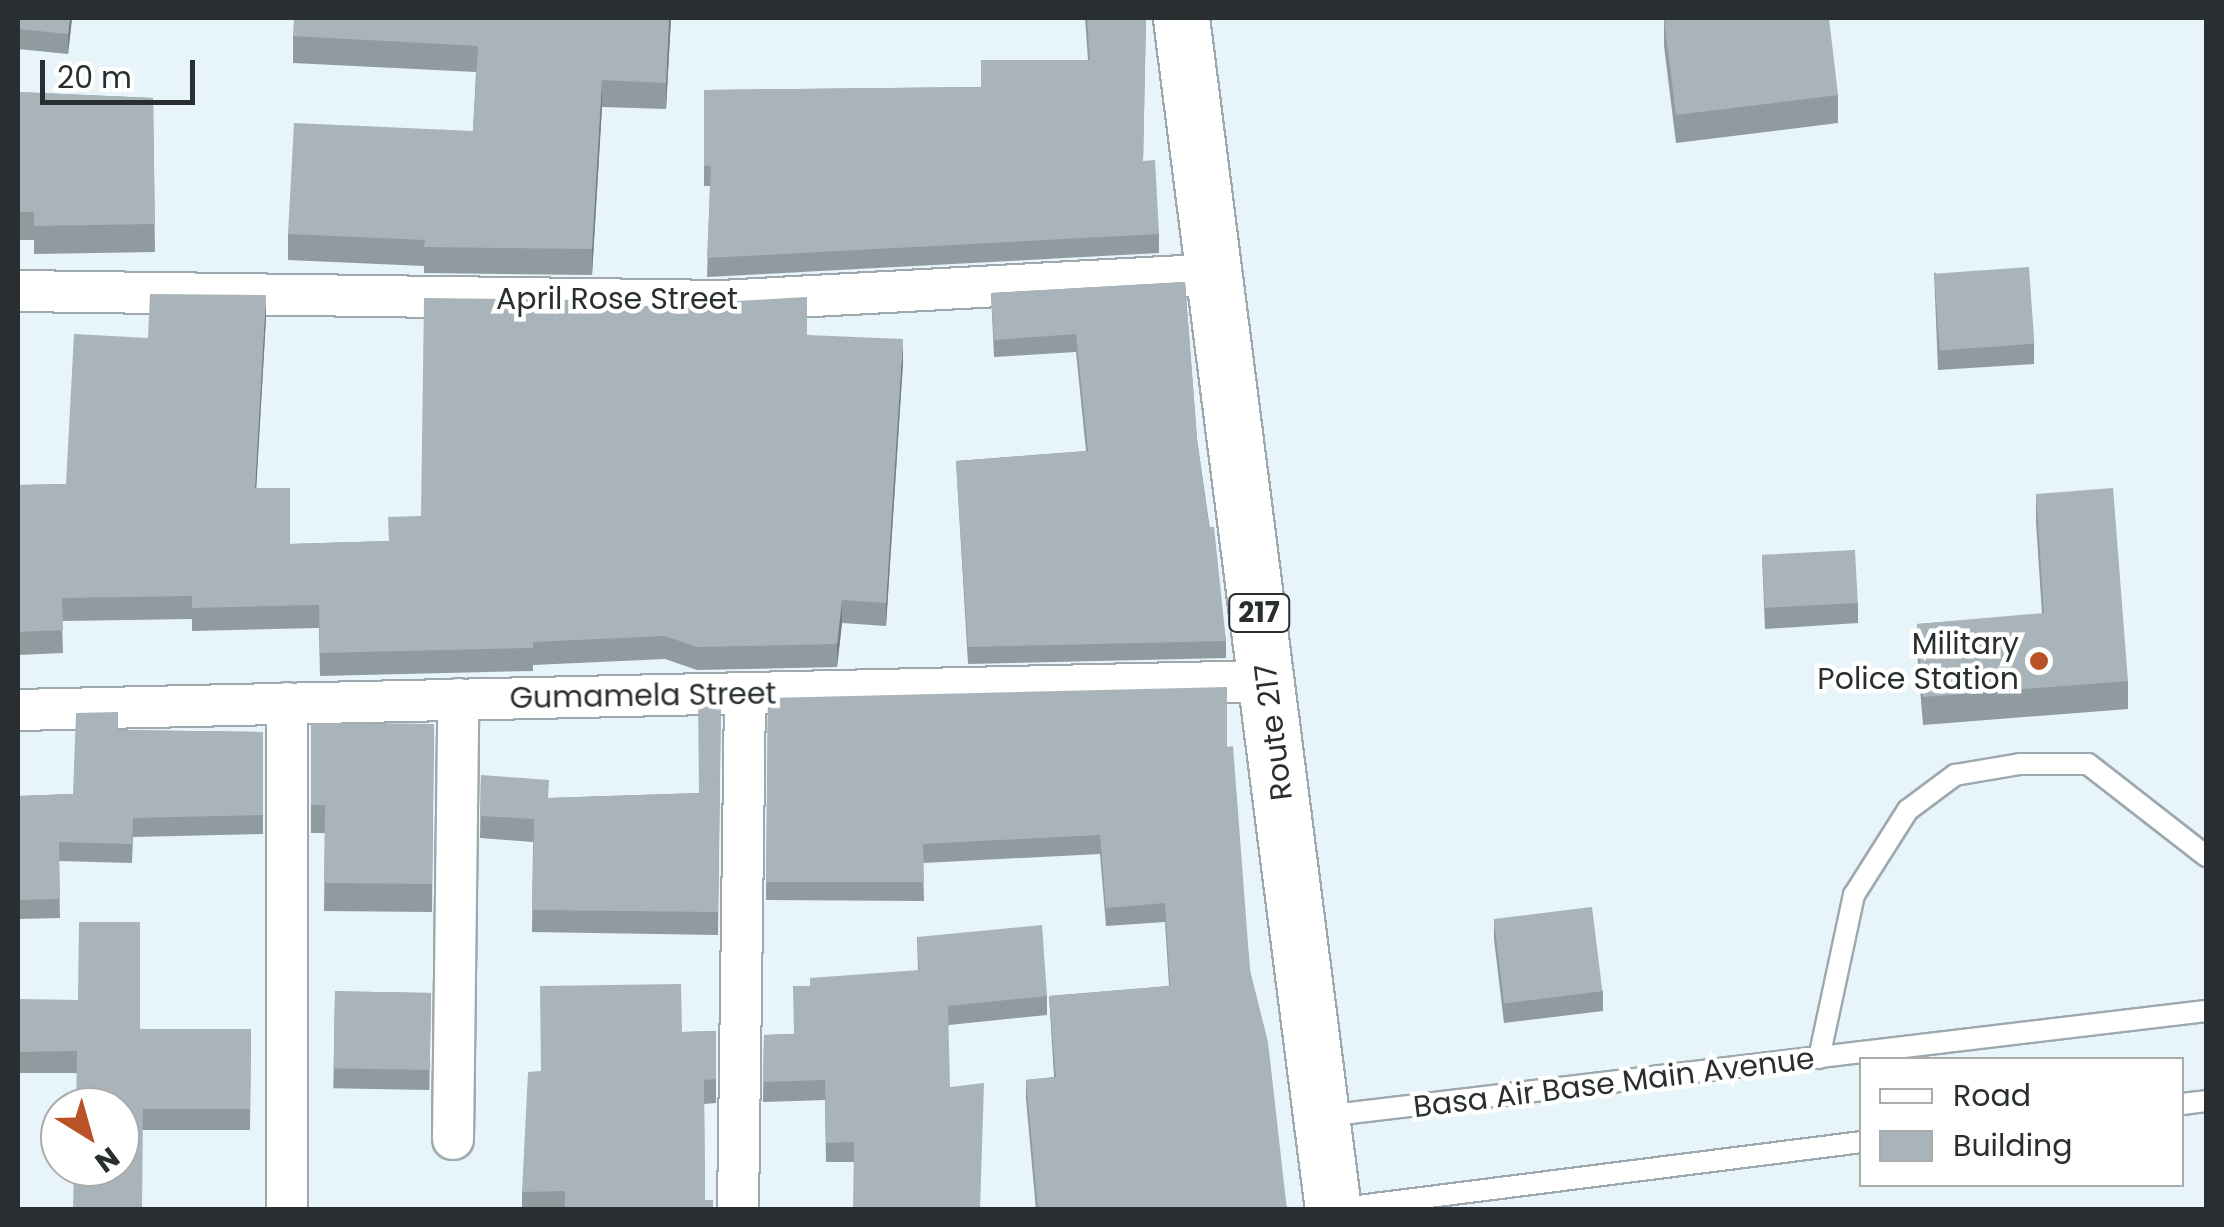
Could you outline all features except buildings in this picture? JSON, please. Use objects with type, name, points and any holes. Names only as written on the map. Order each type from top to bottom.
[{"type":"main road","name":"Route 217","points":[[1181,18],[1333,1210]]},
{"type":"street","name":"April Rose Street","points":[[18,292],[721,301],[1216,274]]},
{"type":"street","name":"Gumamela Street","points":[[18,710],[1268,680]]},
{"type":"street","points":[[738,1210],[745,694]]},
{"type":"street","points":[[453,1139],[458,699]]},
{"type":"street","points":[[286,703],[286,1210]]},
{"type":"lane","points":[[1819,1058],[1854,895],[1908,810],[1954,775],[2020,764],[2088,764],[2206,856]]},
{"type":"lane","name":"Basa Air Base Main Avenue","points":[[1319,1116],[2206,1011]]},
{"type":"lane","points":[[1333,1210],[1859,1142]]},
{"type":"place","name":"Military Police Station","points":[[2039,661]]}]
